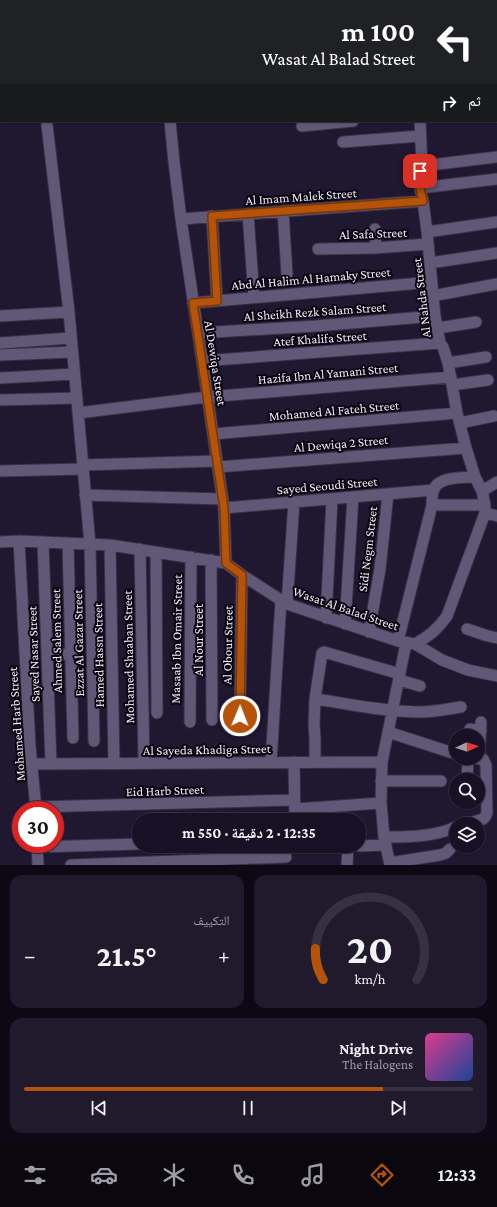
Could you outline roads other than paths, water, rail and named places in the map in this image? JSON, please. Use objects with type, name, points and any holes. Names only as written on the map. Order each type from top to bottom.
[{"type":"street","name":"Al Dewiqa Street","points":[[170,122],[181,219],[218,464],[223,504],[226,563]]},
{"type":"street","points":[[302,126],[343,122]]},
{"type":"street","name":"Al Nahda Street","points":[[420,122],[422,166],[418,179],[423,201],[427,232],[435,316],[440,343],[443,347],[448,363],[466,448],[475,477],[482,491],[485,509]]},
{"type":"street","name":"Ezzat Al Gazar Street","points":[[47,125],[69,312],[90,544],[94,741]]},
{"type":"street","points":[[342,142],[420,136]]},
{"type":"street","points":[[422,166],[497,157]]},
{"type":"street","points":[[420,188],[497,179]]},
{"type":"street","name":"Al Imam Malek Street","points":[[181,219],[423,201]]},
{"type":"street","points":[[284,211],[287,274]]},
{"type":"street","points":[[248,214],[254,297]]},
{"type":"street","points":[[212,216],[217,301]]},
{"type":"street","points":[[427,232],[497,222]]},
{"type":"street","points":[[375,229],[376,248]]},
{"type":"street","name":"Al Safa Street","points":[[318,249],[376,248],[428,244]]},
{"type":"street","points":[[430,263],[497,253]]},
{"type":"street","name":"Abd Al Halim Al Hamaky Street","points":[[193,303],[432,282]]},
{"type":"street","points":[[432,296],[497,284]]},
{"type":"street","points":[[0,316],[69,312]]},
{"type":"street","name":"Al Sheikh Rezk Salam Street","points":[[198,333],[316,326],[435,316]]},
{"type":"street","points":[[438,328],[476,322]]},
{"type":"street","points":[[0,342],[71,338]]},
{"type":"street","name":"Atef Khalifa Street","points":[[202,361],[440,343]]},
{"type":"street","points":[[0,355],[72,352]]},
{"type":"street","points":[[448,363],[486,357]]},
{"type":"street","points":[[0,378],[74,374]]},
{"type":"street","name":"Hazifa Ibn Al Yamani Street","points":[[78,413],[207,397],[488,380]]},
{"type":"street","points":[[0,400],[77,398]]},
{"type":"street","name":"Mohamed Al Fateh Street","points":[[213,434],[494,416]]},
{"type":"street","name":"Al Dewiqa 2 Street","points":[[0,472],[83,467],[218,464],[466,448]]},
{"type":"street","points":[[449,850],[440,855],[390,864],[385,841],[381,804],[382,762],[432,505],[433,490],[442,480],[475,477]]},
{"type":"street","points":[[482,491],[497,482]]},
{"type":"street","name":"Sayed Seoudi Street","points":[[85,496],[223,504],[294,502],[433,490]]},
{"type":"street","name":"Sidi Negm Street","points":[[369,632],[380,569],[388,494]]},
{"type":"street","points":[[345,624],[353,497]]},
{"type":"street","points":[[326,618],[332,499]]},
{"type":"street","points":[[271,762],[294,502]]},
{"type":"street","points":[[432,505],[485,509],[497,516]]},
{"type":"street","points":[[406,643],[427,638],[438,628],[447,616],[485,509]]},
{"type":"street","name":"Wasat Al Balad Street","points":[[0,542],[19,541],[110,545],[226,563],[284,602],[326,618],[406,643],[442,660],[468,670],[497,676]]},
{"type":"street","name":"Mohamed Harb Street","points":[[19,541],[35,801]]},
{"type":"street","name":"Sayed Nasar Street","points":[[43,542],[51,764]]},
{"type":"street","name":"Ahmed Salem Street","points":[[68,543],[72,738]]},
{"type":"street","name":"Hamed Hassn Street","points":[[110,545],[114,764]]},
{"type":"street","name":"Mohamed Shaaban Street","points":[[140,550],[144,764]]},
{"type":"street","points":[[156,552],[158,712]]},
{"type":"street","name":"Masaab Ibn Omair Street","points":[[190,722],[191,557]]},
{"type":"street","name":"Al Nour Street","points":[[211,560],[212,720]]},
{"type":"street","name":"Al Obour Street","points":[[240,716],[242,575]]},
{"type":"street","points":[[467,629],[497,638]]},
{"type":"street","points":[[315,762],[315,699],[321,654],[323,652],[399,677],[420,686]]},
{"type":"street","points":[[47,655],[71,654]]},
{"type":"street","points":[[315,699],[392,710],[420,712],[461,707]]},
{"type":"street","points":[[388,732],[449,752]]},
{"type":"street","points":[[294,762],[295,810]]},
{"type":"street","name":"Al Sayeda Khadiga Street","points":[[32,764],[382,762]]},
{"type":"street","points":[[485,763],[487,813],[485,817]]},
{"type":"street","points":[[381,781],[441,781]]},
{"type":"street","name":"Eid Harb Street","points":[[64,809],[295,810],[381,804]]},
{"type":"street","points":[[366,845],[449,830]]},
{"type":"street","points":[[64,846],[132,844]]},
{"type":"street","points":[[81,846],[78,865],[286,856]]},
{"type":"street","points":[[37,853],[38,865]]},
{"type":"street","points":[[348,853],[348,865]]}]
